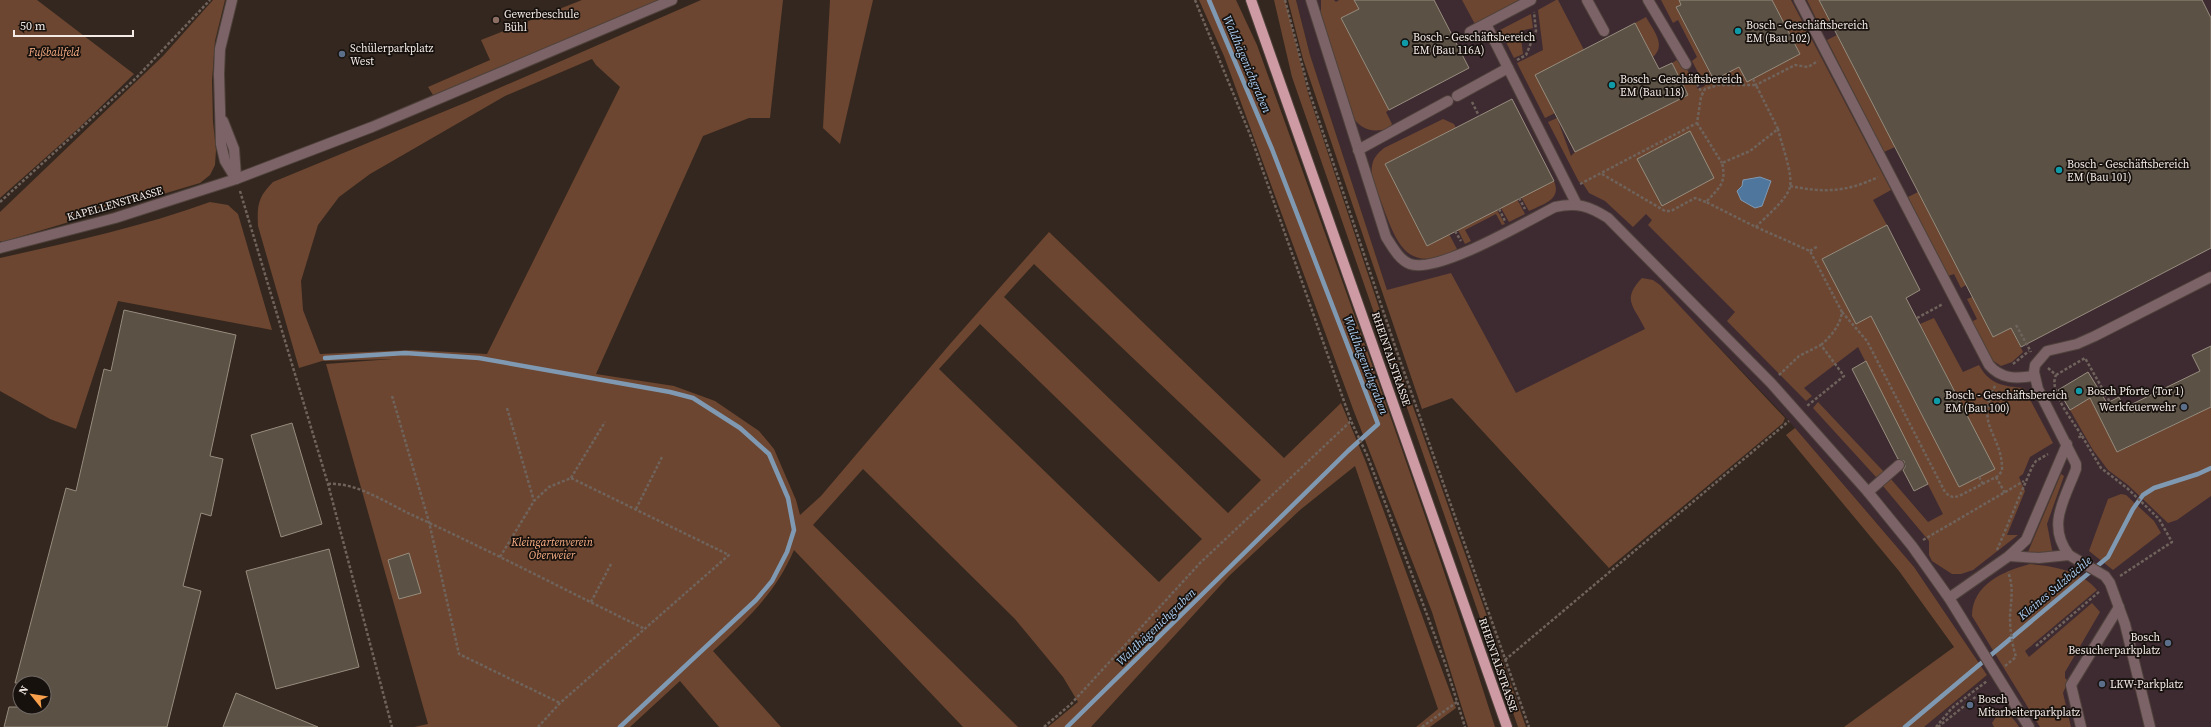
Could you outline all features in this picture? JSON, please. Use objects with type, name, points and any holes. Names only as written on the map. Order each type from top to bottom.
[{"type":"main road","name":"RHEINTALSTRASSE","points":[[1251,0],[1507,727]]},
{"type":"street","points":[[232,0],[220,49],[220,113],[221,144],[225,161],[236,179]]},
{"type":"street","name":"KAPELLENSTRASSE","points":[[0,248],[115,218],[236,179],[372,127],[672,0]]},
{"type":"street","points":[[1311,0],[1386,237],[1397,254],[1410,264],[1429,265],[1452,258],[1555,207],[1567,204],[1589,206],[1608,218],[1771,383],[1868,492],[1912,546],[1949,598],[1997,673],[2029,727]]},
{"type":"street","points":[[1587,0],[1604,31]]},
{"type":"street","points":[[1648,0],[1686,64]]},
{"type":"street","points":[[1799,0],[1978,348],[1989,365],[2001,376],[2022,378],[2034,376]]},
{"type":"street","points":[[1470,32],[1532,4]]},
{"type":"street","points":[[1486,24],[1577,205]]},
{"type":"street","points":[[1358,150],[1453,99],[1507,67]]},
{"type":"street","points":[[2068,555],[2061,543],[2057,528],[2059,514],[2076,469],[2075,460],[2038,389],[2034,376],[2035,365],[2047,351],[2077,344],[2095,336],[2211,277]]},
{"type":"street","points":[[1949,598],[2006,558],[2026,540],[2067,444]]},
{"type":"street","points":[[1868,492],[1898,465]]},
{"type":"street","points":[[2006,558],[2039,558],[2068,555],[2108,579],[2125,624],[2150,727]]},
{"type":"street","points":[[2082,727],[2071,685],[2119,607]]},
{"type":"path","points":[[0,202],[136,78],[210,0]]},
{"type":"path","points":[[1195,0],[1251,137],[1351,421],[1368,455],[1445,663],[1465,727]]},
{"type":"path","points":[[1285,0],[1298,54],[1317,113],[1393,339],[1529,727]]},
{"type":"path","points":[[1507,67],[1526,55],[1536,32],[1532,4]]},
{"type":"path","points":[[1706,202],[1721,186],[1725,175],[1722,163],[1697,123],[1702,93],[1705,89],[1718,85],[1756,85],[1795,64],[1808,67],[1828,56]]},
{"type":"path","points":[[1686,64],[1702,93]]},
{"type":"path","points":[[1753,79],[1778,129],[1789,175],[1790,186],[1785,196],[1756,227]]},
{"type":"path","points":[[1569,190],[1697,123]]},
{"type":"path","points":[[1722,163],[1750,151],[1778,129]]},
{"type":"path","points":[[1790,186],[1836,190],[1848,189],[1888,172]]},
{"type":"path","points":[[1602,174],[1665,211],[1671,211],[1695,198],[1810,251],[1842,312],[1867,341],[1946,492],[1955,498],[1996,477],[2002,471],[2002,463],[1989,426],[1986,410],[1992,392],[2001,376]]},
{"type":"path","points":[[236,179],[328,484],[392,727]]},
{"type":"path","points":[[1810,251],[1818,246]]},
{"type":"path","points":[[1771,383],[1799,356],[1821,345],[1834,332],[1841,321],[1842,312]]},
{"type":"path","points":[[2016,325],[2029,350],[2056,375]]},
{"type":"path","points":[[1815,400],[1844,376],[1821,345]]},
{"type":"path","points":[[2036,646],[2108,579],[2172,542],[2159,519],[2127,488],[2101,468],[2053,386],[2056,375],[2085,358],[2110,402]]},
{"type":"path","points":[[392,396],[429,522],[459,654],[560,703]]},
{"type":"path","points":[[507,408],[534,501]]},
{"type":"path","points":[[1505,660],[1799,413]]},
{"type":"path","points":[[1044,727],[1071,704],[1200,562],[1351,421]]},
{"type":"path","points":[[500,557],[534,501],[549,487],[571,478],[605,422]]},
{"type":"path","points":[[1937,727],[1952,708],[2016,657],[2012,644],[2010,618],[2013,583],[2006,558],[1998,551],[1998,544],[2025,481],[2036,461],[2082,436]]},
{"type":"path","points":[[636,509],[662,457]]},
{"type":"path","points":[[1979,477],[1983,484]]},
{"type":"path","points":[[1996,477],[2005,493]]},
{"type":"path","points":[[538,727],[560,703],[729,555],[571,478]]},
{"type":"path","points":[[1912,546],[2025,481]]},
{"type":"path","points":[[328,484],[341,483],[429,522],[645,629]]},
{"type":"path","points":[[591,602],[611,564]]},
{"type":"path","points":[[1937,727],[1978,695]]},
{"type":"path","points":[[1422,727],[1457,702]]},
{"type":"shaded area","points":[[1296,0],[2211,0],[2211,727],[1924,727],[1987,675],[1914,567],[1782,413],[1695,322],[1479,427],[1452,398],[1422,409],[1387,290],[1310,55]]},
{"type":"green space","name":"Fußballfeld","points":[[0,0],[37,0],[134,74],[80,127],[0,198]]},
{"type":"green space","points":[[213,0],[225,0],[215,41],[212,81],[213,122],[216,150],[215,165],[210,175],[200,183],[2,242],[0,241],[0,212],[163,56]]},
{"type":"green space","points":[[582,0],[661,0],[589,33],[433,95],[428,87],[490,60],[481,40]]},
{"type":"green space","name":"Kleingartenverein Oberweier","points":[[701,0],[783,0],[770,118],[749,118],[703,136],[596,374],[674,386],[715,401],[759,431],[774,449],[796,500],[800,515],[821,496],[950,344],[1049,232],[1284,458],[1341,403],[1365,460],[1456,708],[1430,727],[1416,727],[1438,709],[1355,466],[1300,510],[1229,576],[1091,727],[1048,727],[1078,702],[1063,677],[1015,619],[863,469],[813,525],[1018,727],[963,727],[794,550],[778,580],[769,593],[749,617],[713,651],[781,727],[719,727],[680,681],[630,727],[414,727],[428,724],[326,364],[392,359],[322,361],[299,368],[258,226],[258,207],[264,192],[273,182],[467,102]],"holes":[[[592,59],[596,65],[620,87],[487,354],[412,350],[320,354],[303,310],[301,281],[318,225],[339,197],[370,174],[505,96]],[[1034,264],[1261,480],[1228,513],[1004,297]],[[980,324],[1202,539],[1159,582],[939,369]]]},
{"type":"green space","points":[[830,0],[873,0],[840,144],[823,128]]},
{"type":"green space","points":[[1199,0],[1236,0],[1257,45],[1409,470],[1495,727],[1468,727],[1432,612],[1353,409],[1224,56]]},
{"type":"green space","points":[[1274,0],[1285,0],[1308,93],[1392,347],[1526,727],[1518,727],[1292,77]]},
{"type":"green space","points":[[1288,0],[1296,0],[1310,55],[1387,290],[1451,273],[1516,393],[1645,329],[1634,309],[1631,298],[1632,292],[1642,278],[1653,280],[1660,285],[1785,418],[1783,423],[1609,568],[1452,398],[1422,409],[1303,59]]},
{"type":"green space","points":[[1321,0],[1334,0],[1336,2],[1339,0],[1354,0],[1359,9],[1341,18],[1389,110],[1386,112],[1392,124],[1389,128],[1383,130],[1367,129],[1358,124],[1352,115],[1321,15]]},
{"type":"green space","points":[[1462,0],[1524,0],[1476,26]]},
{"type":"green space","points":[[1558,0],[1584,50],[1555,113],[1545,118],[1517,63],[1543,50],[1538,10]]},
{"type":"green space","points":[[1661,0],[1679,0],[1681,5],[1676,7],[1713,79],[1739,67],[1747,82],[1800,54],[1772,0],[1791,0],[1891,190],[1873,200],[1887,225],[1822,259],[1856,324],[1871,316],[1959,487],[1994,468],[1920,324],[1934,318],[1963,372],[1979,365],[1983,372],[1993,381],[2003,385],[2024,388],[2053,443],[2030,457],[2023,474],[2019,477],[2025,491],[2007,535],[2018,535],[1973,570],[1961,574],[1952,574],[1932,561],[1929,555],[1929,541],[1883,486],[1890,478],[1928,522],[1943,514],[1858,347],[1804,388],[1812,396],[1806,401],[1727,321],[1735,312],[1648,225],[1652,220],[1646,214],[1633,227],[1605,201],[1589,193],[1582,182],[1579,182],[1548,122],[1557,118],[1571,156],[1575,152],[1688,95],[1672,63],[1677,60],[1684,64],[1698,89],[1705,86],[1692,61],[1697,57],[1678,20],[1673,23]]},
{"type":"green space","points":[[1807,0],[1819,0],[1832,26],[1822,31]]},
{"type":"green space","points":[[1531,14],[1533,28],[1520,31],[1523,54],[1514,58],[1500,30]]},
{"type":"green space","points":[[1646,17],[1659,42],[1659,48],[1653,57],[1635,23]]},
{"type":"green space","points":[[1837,35],[1895,147],[1884,152],[1827,40]]},
{"type":"green space","points":[[1443,119],[1454,124],[1456,128],[1385,164],[1427,246],[1449,234],[1457,249],[1440,256],[1427,259],[1416,257],[1407,252],[1399,243],[1393,232],[1373,181],[1373,161],[1384,148]]},
{"type":"green space","points":[[1554,181],[1556,187],[1553,197],[1529,211],[1521,197]]},
{"type":"green space","points":[[1918,192],[1966,285],[1961,288],[1954,274],[1948,276],[1908,197]]},
{"type":"green space","points":[[1517,199],[1525,214],[1509,222],[1501,208]]},
{"type":"green space","points":[[210,202],[228,205],[238,214],[272,330],[118,301],[76,429],[50,419],[0,391],[0,258],[132,226]]},
{"type":"green space","points":[[1497,210],[1505,224],[1502,225],[1496,214],[1465,230],[1471,241],[1465,244],[1458,230]]},
{"type":"green space","points":[[1972,297],[1993,337],[2011,328],[2023,352],[2012,362],[2001,366],[1992,360],[1971,322],[1977,319],[1967,299]]},
{"type":"green space","points":[[2090,398],[2118,452],[2211,407],[2211,496],[2177,520],[2168,523],[2128,485],[2108,470],[2093,450],[2070,410]]},
{"type":"green space","points":[[1818,402],[1884,472],[1876,477],[1813,408]]},
{"type":"green space","points":[[1795,428],[1914,567],[1987,675],[1924,727],[1844,727],[1954,647],[1899,571],[1786,435]]},
{"type":"green space","points":[[2061,474],[2064,476],[2047,524],[2053,555],[2028,552]]},
{"type":"green space","points":[[2121,494],[2126,495],[2154,521],[2161,533],[2113,570],[2089,551],[2108,499]]},
{"type":"green space","points":[[2030,564],[2057,568],[2075,574],[2083,578],[2097,590],[2025,651],[2029,657],[2092,603],[2100,612],[2065,672],[2065,678],[2068,681],[2063,693],[2071,727],[2040,727],[1972,616],[1973,605],[1983,588],[2000,575]]},
{"type":"green space","points":[[1998,714],[2010,717],[2019,727],[1994,727],[1992,723]]},
{"type":"water","points":[[1760,177],[1771,181],[1762,206],[1755,208],[1741,200],[1737,191],[1742,186],[1743,180]]},
{"type":"building","name":"Bosch - Geschäftsbereich EM (Bau 116A)","points":[[1354,0],[1434,0],[1469,68],[1389,110],[1341,18],[1359,9]]},
{"type":"building","name":"Bosch - Geschäftsbereich EM (Bau 102)","points":[[1679,0],[1772,0],[1800,54],[1747,82],[1739,67],[1714,80],[1676,7],[1681,5]]},
{"type":"building","name":"Bosch - Geschäftsbereich EM (Bau 101)","points":[[1819,0],[2202,0],[2211,18],[2211,248],[2021,347],[2011,328],[1993,337]]},
{"type":"building","name":"Bosch - Geschäftsbereich EM (Bau 118)","points":[[1635,23],[1659,69],[1672,63],[1688,95],[1575,152],[1535,75]]},
{"type":"building","points":[[1512,99],[1554,181],[1427,246],[1385,164]]},
{"type":"building","points":[[1690,131],[1714,178],[1662,206],[1637,159]]},
{"type":"building","name":"Bosch - Geschäftsbereich EM (Bau 100)","points":[[1887,225],[1920,290],[1906,298],[1995,469],[1959,487],[1871,316],[1856,324],[1822,259]]},
{"type":"building","points":[[124,310],[236,335],[210,456],[223,459],[211,516],[201,513],[183,586],[201,591],[167,727],[4,727],[9,707],[12,707],[12,715],[52,715],[52,675],[17,675],[66,488],[76,491],[104,369],[111,371]]},
{"type":"building","points":[[2211,346],[2211,407],[2117,452],[2090,398],[2070,410],[2058,390],[2088,372],[2107,403],[2119,397],[2124,408],[2200,371],[2192,355]]},
{"type":"building","points":[[1866,361],[1928,484],[1914,491],[1903,470],[1905,467],[1904,461],[1898,459],[1852,369]]},
{"type":"building","points":[[292,423],[322,524],[281,537],[251,435]]},
{"type":"building","points":[[329,549],[359,667],[276,689],[246,571]]},
{"type":"building","points":[[409,553],[421,593],[399,599],[388,560]]},
{"type":"building","points":[[236,693],[318,727],[223,727]]},
{"type":"waterway","name":"Waldhägenichgraben","points":[[1067,727],[1348,451],[1378,424],[1272,149],[1209,0]]},
{"type":"waterway","points":[[325,358],[405,353],[479,358],[670,392],[693,398],[740,428],[769,454],[788,498],[794,530],[787,552],[772,581],[756,600],[620,727]]},
{"type":"waterway","name":"Kleines Sulzbächle","points":[[1905,727],[2108,557],[2133,509],[2143,495],[2154,488],[2198,474],[2211,468]]},
{"type":"place","name":"Gewerbeschule Bühl","points":[[496,20]]},
{"type":"place","name":"Bosch - Geschäftsbereich EM (Bau 102)","points":[[1738,31]]},
{"type":"place","name":"Bosch - Geschäftsbereich EM (Bau 116A)","points":[[1405,43]]},
{"type":"place","name":"Schülerparkplatz West","points":[[342,54]]},
{"type":"place","name":"Bosch - Geschäftsbereich EM (Bau 118)","points":[[1612,85]]},
{"type":"place","name":"Bosch - Geschäftsbereich EM (Bau 101)","points":[[2059,170]]},
{"type":"place","name":"Bosch Pforte (Tor 1)","points":[[2079,391]]},
{"type":"place","name":"Bosch - Geschäftsbereich EM (Bau 100)","points":[[1937,401]]},
{"type":"place","name":"Werkfeuerwehr","points":[[2184,407]]},
{"type":"place","name":"Bosch Besucherparkplatz","points":[[2168,643]]},
{"type":"place","name":"LKW-Parkplatz","points":[[2102,684]]},
{"type":"place","name":"Bosch Mitarbeiterparkplatz","points":[[1970,705]]}]
